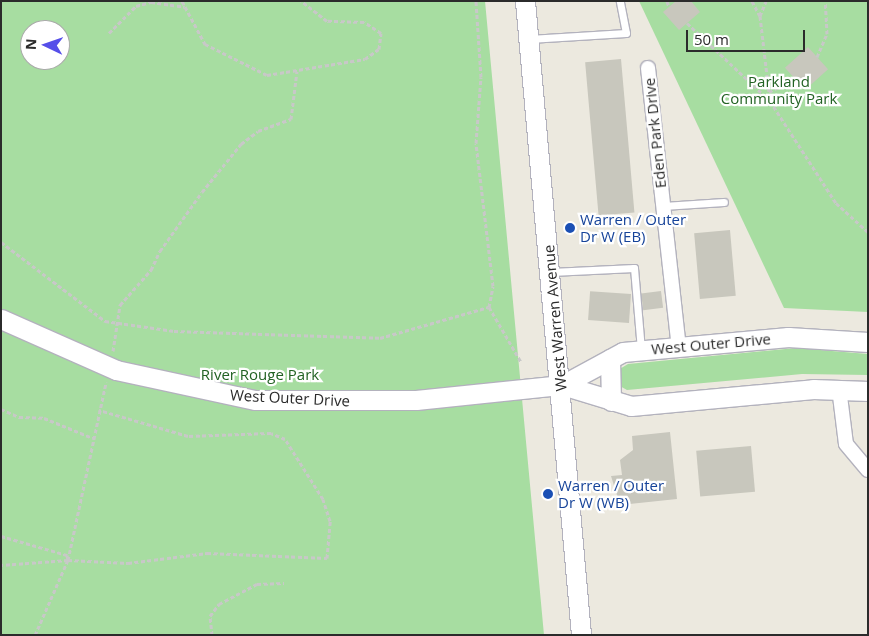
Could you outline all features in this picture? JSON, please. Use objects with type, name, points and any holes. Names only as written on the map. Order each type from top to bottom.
[{"type":"main road","name":"West Warren Avenue","points":[[525,1],[562,386],[581,635]]},
{"type":"main road","name":"West Outer Drive","points":[[1,319],[110,368],[166,384],[255,400],[416,400],[562,386],[631,406],[839,388],[868,391]]},
{"type":"main road","name":"West Outer Drive","points":[[562,386],[610,359],[641,350],[788,338],[868,342]]},
{"type":"main road","points":[[610,359],[611,400]]},
{"type":"street","name":"Eden Park Drive","points":[[648,68],[679,347]]},
{"type":"street","points":[[839,388],[846,444],[863,458],[868,470]]},
{"type":"lane","points":[[528,39],[626,33],[620,1]]},
{"type":"lane","points":[[662,206],[724,202]]},
{"type":"lane","points":[[551,272],[634,268],[641,350]]},
{"type":"path","points":[[182,1],[205,44],[220,54],[267,75],[365,59],[379,49],[381,33],[364,22],[327,21],[301,1]]},
{"type":"path","points":[[476,1],[481,78],[476,143],[493,286],[489,307],[521,362]]},
{"type":"path","points":[[667,1],[669,7]]},
{"type":"path","points":[[752,1],[760,16],[770,101]]},
{"type":"path","points":[[760,16],[766,1]]},
{"type":"path","points":[[817,57],[827,34],[825,1]]},
{"type":"path","points":[[109,33],[136,6],[151,2],[185,8]]},
{"type":"path","points":[[687,23],[770,101],[836,203],[868,232]]},
{"type":"path","points":[[35,635],[68,560],[99,410],[110,368],[119,323],[120,305],[151,270],[160,251],[241,144],[258,131],[291,119],[297,71]]},
{"type":"path","points":[[769,92],[794,79]]},
{"type":"path","points":[[1,242],[91,312],[119,323],[174,331],[355,340],[423,328],[489,307]]},
{"type":"path","points":[[1,409],[19,417],[44,418],[93,438]]},
{"type":"path","points":[[1,565],[68,560],[128,563],[207,553],[326,558],[330,521],[323,500],[285,439],[271,433],[188,436],[99,410]]},
{"type":"path","points":[[1,536],[67,556],[68,560]]},
{"type":"path","points":[[212,635],[210,616],[218,604],[257,584],[284,583]]},
{"type":"green space","name":"River Rouge Park","points":[[1,1],[485,1],[544,635],[1,635]]},
{"type":"green space","name":"Parkland Community Park","points":[[639,1],[868,1],[868,312],[784,308]]},
{"type":"green space","points":[[796,348],[868,354],[868,375],[802,374],[627,390],[618,385],[618,370],[628,364]]},
{"type":"building","points":[[676,1],[691,1],[700,12],[679,30],[663,12]]},
{"type":"building","points":[[808,47],[828,69],[805,90],[785,68]]},
{"type":"building","points":[[621,59],[634,212],[599,216],[585,62]]},
{"type":"building","points":[[730,230],[736,296],[700,299],[694,233]]},
{"type":"building","points":[[590,291],[631,294],[629,323],[588,320]]},
{"type":"building","points":[[661,291],[663,308],[643,310],[641,293]]},
{"type":"building","points":[[670,432],[677,499],[620,505],[611,476],[622,475],[620,460],[633,450],[632,436]]},
{"type":"building","points":[[751,446],[755,492],[700,497],[696,451]]},
{"type":"place","name":"Warren / Outer Dr W (EB)","points":[[570,228]]},
{"type":"place","name":"Warren / Outer Dr W (WB)","points":[[548,494]]}]
